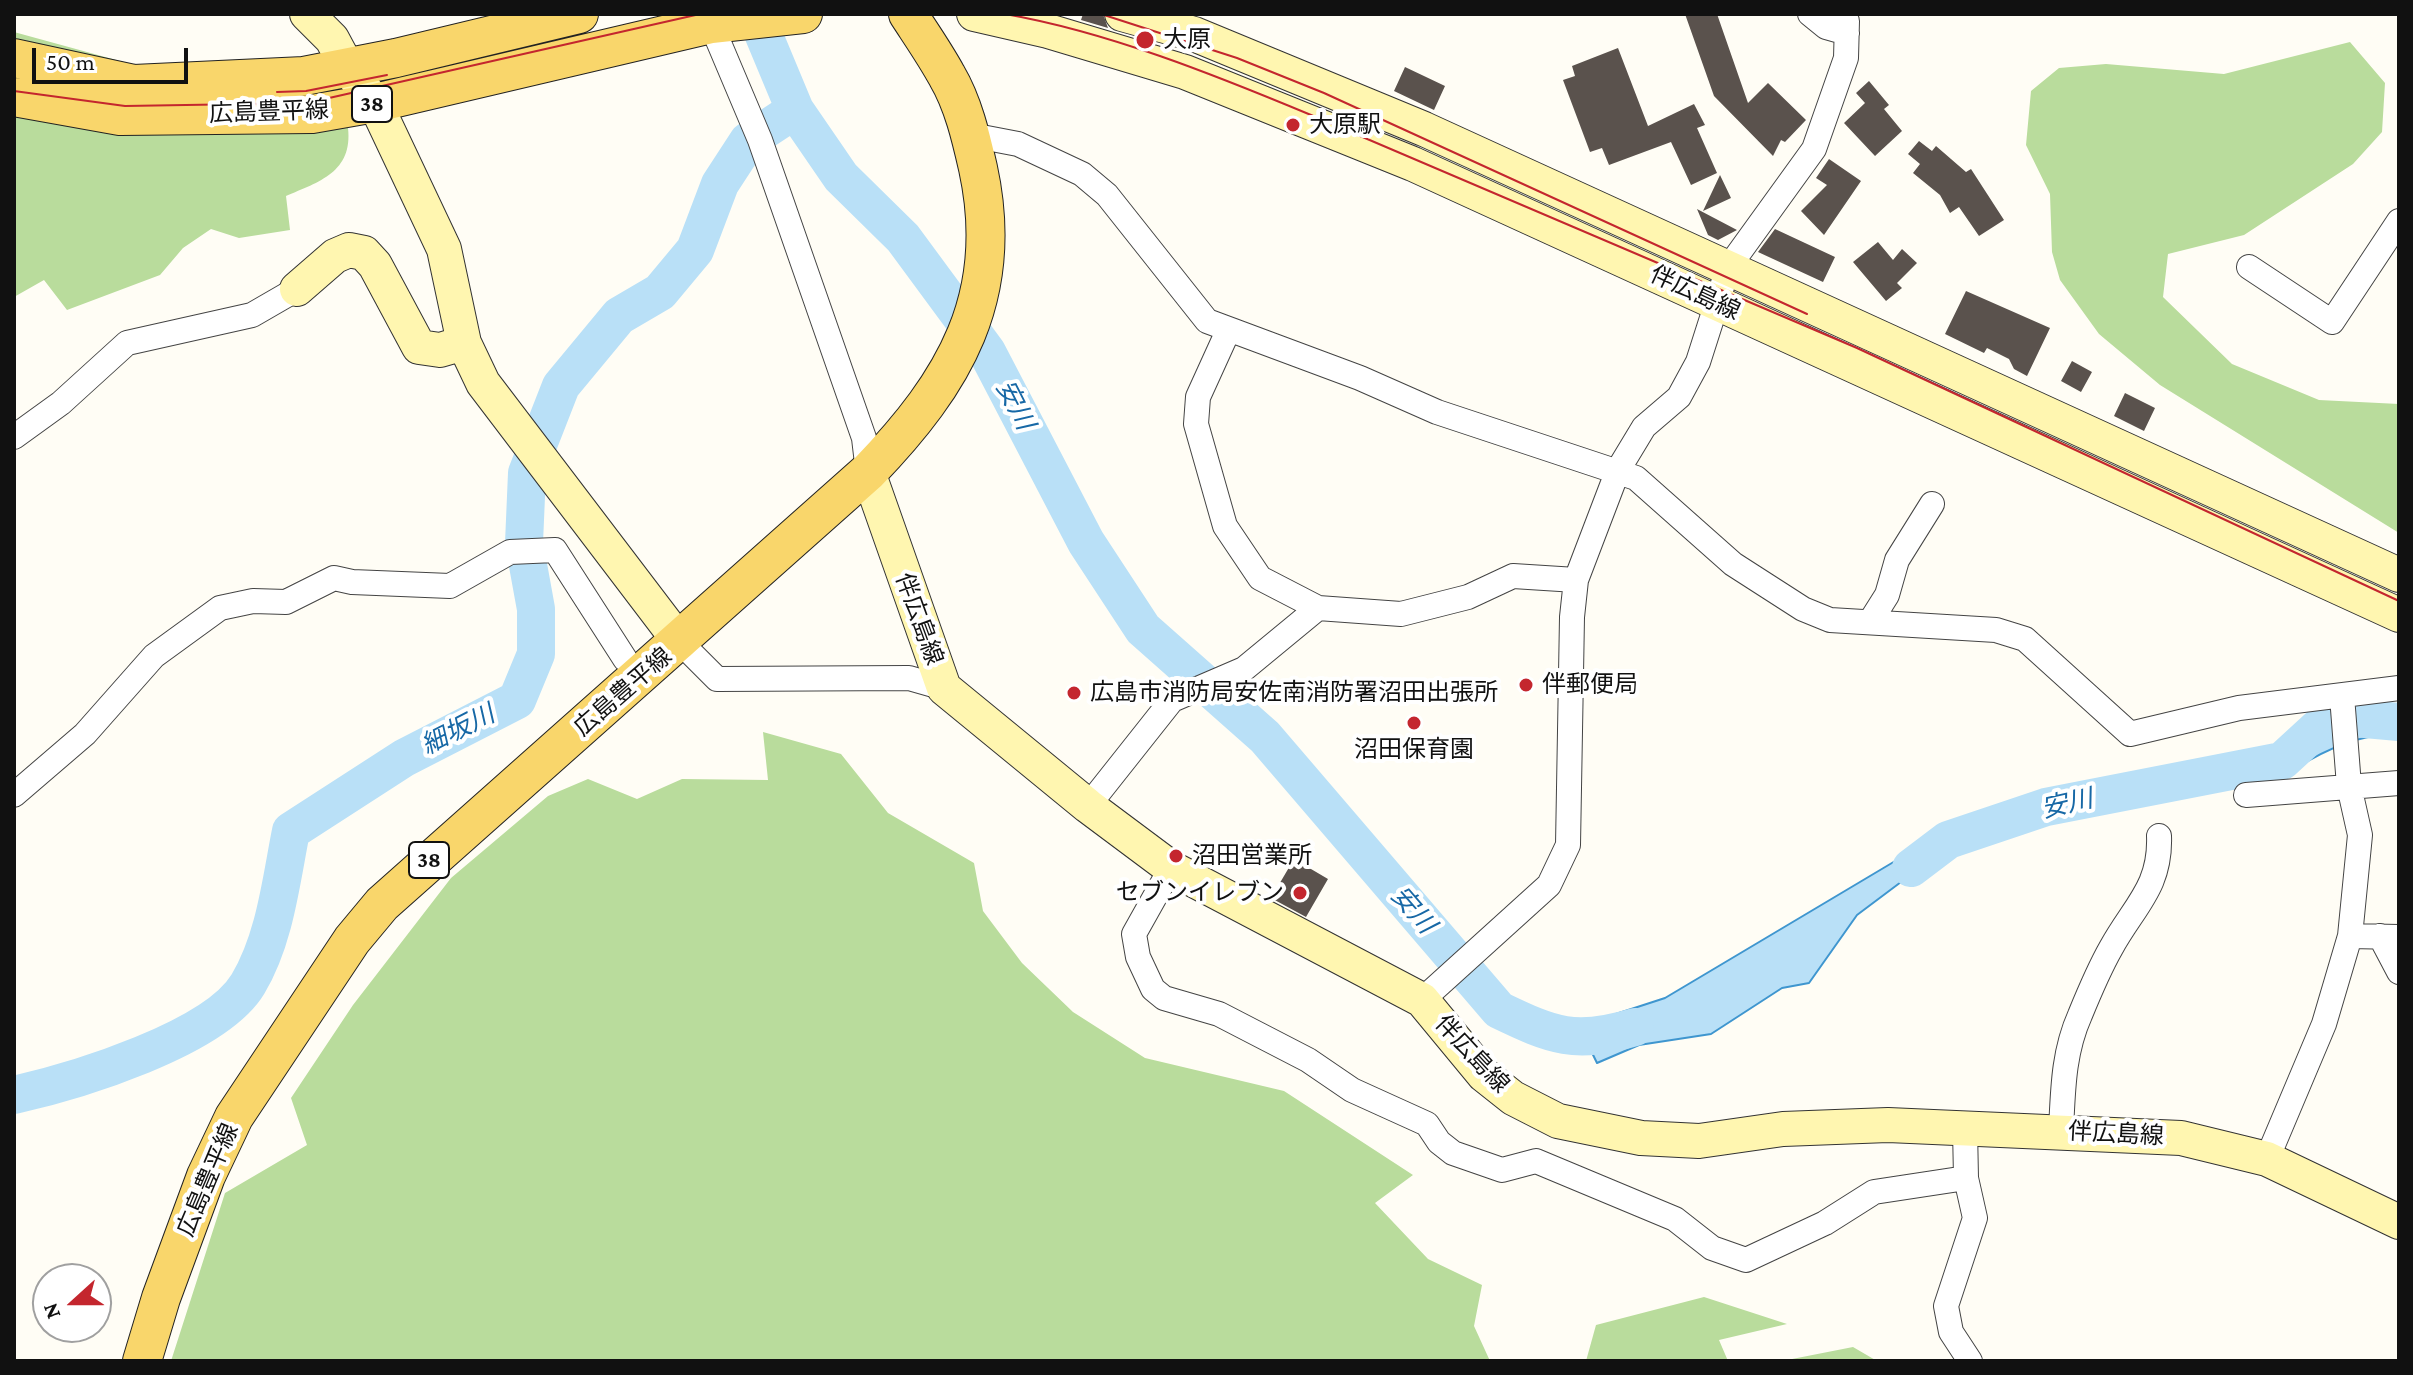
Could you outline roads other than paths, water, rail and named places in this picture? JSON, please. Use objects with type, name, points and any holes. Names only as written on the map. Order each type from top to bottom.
[{"type":"main road","points":[[307,14],[332,39],[347,67],[375,103],[444,249],[464,343],[483,383],[516,431],[680,642]]},
{"type":"main road","name":"広島豊平線","points":[[14,58],[134,84],[304,76],[579,14]]},
{"type":"main road","name":"広島豊平線","points":[[14,97],[120,116],[312,114],[375,103],[718,24],[803,14]]},
{"type":"main road","name":"広島豊平線","points":[[142,1361],[196,1203],[234,1117],[352,940],[382,904],[423,865],[680,642],[868,472],[916,423],[952,366],[983,283],[988,245],[984,196],[971,135],[948,78],[908,14]]},
{"type":"main road","name":"伴広島線","points":[[974,14],[1048,31],[1185,72],[1413,164],[2399,615]]},
{"type":"main road","name":"伴広島線","points":[[1122,14],[1194,34],[1424,129],[2399,575]]},
{"type":"main road","points":[[1413,164],[1424,129]]},
{"type":"main road","points":[[297,289],[335,256],[349,250],[364,253],[375,265],[419,347],[440,350],[464,343]]},
{"type":"main road","name":"伴広島線","points":[[868,472],[929,654],[944,688],[1088,806],[1171,868],[1428,995],[1484,1075],[1513,1098],[1558,1121],[1641,1138],[1699,1141],[1783,1129],[1888,1125],[2181,1138],[2267,1159],[2399,1222]]},
{"type":"street","points":[[1428,995],[1549,885],[1568,845],[1572,617],[1576,580],[1618,470],[1644,427],[1679,397],[1698,362],[1728,268],[1814,149],[1846,58],[1844,24],[1826,27],[1810,14]]},
{"type":"street","points":[[718,24],[864,438],[868,472]]},
{"type":"street","points":[[971,135],[1018,144],[1082,174],[1107,195],[1207,321],[1360,378],[1437,412],[1636,478],[1733,564],[1803,609],[1830,620],[1996,630],[2025,639],[2130,734],[2239,708],[2342,702],[2399,688]]},
{"type":"street","points":[[2249,267],[2332,322],[2390,252],[2399,221]]},
{"type":"street","points":[[14,437],[61,403],[127,343],[252,315],[297,289]]},
{"type":"street","points":[[1228,331],[1198,397],[1196,424],[1225,526],[1260,578],[1318,608],[1401,614],[1468,597],[1513,576],[1576,580]]},
{"type":"street","points":[[1870,622],[1887,595],[1897,560],[1932,504]]},
{"type":"street","points":[[14,795],[85,734],[154,656],[220,608],[253,601],[286,602],[334,578],[352,582],[450,586],[510,552],[549,550],[593,531]]},
{"type":"street","points":[[549,550],[625,659]]},
{"type":"street","points":[[1088,806],[1172,700],[1244,669],[1318,608]]},
{"type":"street","points":[[680,642],[717,679],[909,678],[944,688]]},
{"type":"street","points":[[2267,1159],[2324,1024],[2350,936],[2360,835],[2349,782],[2342,702]]},
{"type":"street","points":[[2246,795],[2349,782],[2399,783]]},
{"type":"street","points":[[2061,1131],[2064,1066],[2078,1019],[2111,948],[2153,882],[2160,861],[2159,836]]},
{"type":"street","points":[[1171,868],[1134,934],[1138,957],[1153,989],[1164,998],[1219,1014],[1308,1060],[1352,1090],[1427,1124],[1439,1142],[1453,1153],[1502,1170],[1536,1161],[1675,1219],[1712,1248],[1746,1260],[1825,1223],[1874,1192],[1966,1178]]},
{"type":"street","points":[[2350,936],[2390,936],[2399,972]]},
{"type":"street","points":[[1965,1129],[1966,1178],[1975,1218],[1946,1306],[1951,1332],[1970,1361]]},
{"type":"water","points":[[2399,714],[2399,736],[2359,739],[2296,768],[2280,748],[2311,721]]},
{"type":"water","points":[[1949,829],[1958,848],[1921,867],[1857,915],[1809,983],[1782,988],[1711,1034],[1639,1045],[1597,1063],[1579,1026],[1665,998]]},
{"type":"waterway","name":"安川","points":[[755,14],[795,110],[841,177],[903,238],[987,352],[1086,542],[1143,629],[1265,737],[1499,1010],[1550,1032],[1565,1035],[1596,1036],[1635,1027]]},
{"type":"waterway","name":"細坂川","points":[[14,1095],[142,1055],[206,1023],[231,1004],[248,984],[265,948],[291,831],[404,758],[517,700],[536,654],[536,609],[524,543],[527,473],[561,386],[619,316],[660,292],[695,250],[720,184],[748,141],[795,110]]},
{"type":"waterway","name":"安川","points":[[1911,868],[1948,840],[2046,807],[2282,761],[2331,716],[2399,722]]},
{"type":"tram line","points":[[14,91],[125,106],[307,103],[700,14]]},
{"type":"tram line","points":[[1005,14],[1122,43],[1311,115],[1857,348],[2399,601]]},
{"type":"tram line","points":[[1101,14],[1237,58],[1324,93],[1807,314]]},
{"type":"tram line","points":[[277,92],[306,91],[387,75]]},
{"type":"place","name":"大原","points":[[1145,40]]},
{"type":"place","name":"大原駅","points":[[1293,125]]},
{"type":"place","name":"伴郵便局","points":[[1526,685]]},
{"type":"place","name":"広島市消防局安佐南消防署沼田出張所","points":[[1074,693]]},
{"type":"place","name":"沼田保育園","points":[[1414,723]]},
{"type":"place","name":"沼田営業所","points":[[1176,856]]},
{"type":"place","name":"セブンイレブン","points":[[1300,893]]}]
